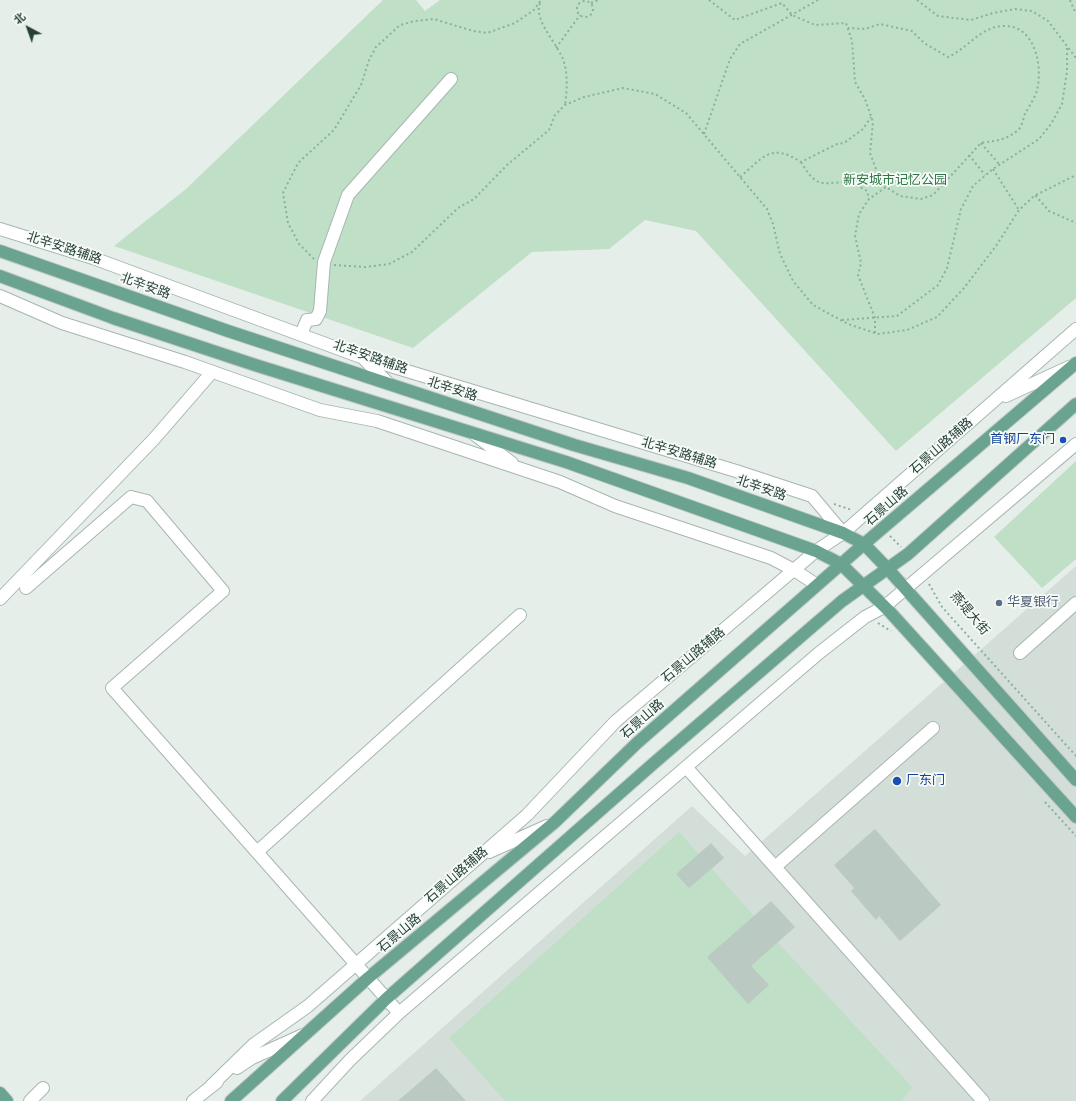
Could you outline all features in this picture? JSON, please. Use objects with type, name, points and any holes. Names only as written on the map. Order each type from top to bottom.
[{"type":"main road","name":"北辛安路","points":[[0,251],[228,331],[574,445],[688,478],[843,532],[864,544],[887,568]]},
{"type":"main road","points":[[0,276],[113,318],[240,360],[468,430],[566,462],[816,551],[841,564],[863,585],[1076,817]]},
{"type":"main road","name":"石景山路","points":[[231,1101],[368,978],[555,822],[637,743],[841,564],[1076,363]]},
{"type":"main road","points":[[282,1101],[386,999],[666,753],[842,601],[908,554],[1076,404]]},
{"type":"main road","points":[[887,568],[1076,780]]},
{"type":"main road","points":[[0,1093],[7,1101]]},
{"type":"street","points":[[301,334],[307,320],[316,319],[320,311],[324,262],[348,195],[451,79]]},
{"type":"street","name":"北辛安路辅路","points":[[0,229],[93,258],[361,357],[736,471],[812,496]]},
{"type":"street","points":[[0,296],[62,323],[212,372],[320,410],[377,421],[560,482],[615,506],[771,558],[794,570],[817,586]]},
{"type":"street","name":"石景山路辅路","points":[[211,1086],[253,1045],[308,1006],[527,815],[616,721],[816,551],[843,532],[1076,329]]},
{"type":"street","points":[[361,357],[389,384]]},
{"type":"street","points":[[994,402],[1076,363]]},
{"type":"street","points":[[0,599],[154,438],[212,372]]},
{"type":"street","points":[[468,430],[520,469]]},
{"type":"street","points":[[312,1101],[350,1060],[399,1013],[819,653],[865,617],[884,607],[1076,444]]},
{"type":"street","points":[[812,496],[843,532]]},
{"type":"street","points":[[26,588],[131,498],[147,502],[223,591],[112,688],[399,1013]]},
{"type":"street","points":[[1020,653],[1076,603]]},
{"type":"street","points":[[257,852],[520,615]]},
{"type":"street","points":[[775,866],[933,728]]},
{"type":"street","points":[[686,767],[983,1101]]},
{"type":"street","points":[[482,855],[508,845],[555,822]]},
{"type":"street","points":[[193,1101],[211,1086],[252,1058],[309,1032]]},
{"type":"street","points":[[30,1101],[43,1088]]},
{"type":"path","points":[[541,0],[539,7],[545,30],[563,60],[568,81],[565,105]]},
{"type":"path","points":[[541,0],[534,10],[516,23],[488,33],[474,31],[434,19],[415,21],[400,25],[376,47],[369,60],[361,85],[334,130],[298,163],[283,193],[288,223],[298,244],[313,258],[336,266],[365,267],[389,264],[412,252],[458,208],[474,199],[507,165],[549,130],[555,115],[565,105],[584,97],[623,88],[655,94],[686,113],[767,210],[773,224],[780,254],[793,281],[813,304],[842,320],[875,334],[907,330],[937,317],[964,288],[996,246],[1019,210],[1035,195],[1076,175]]},
{"type":"path","points":[[591,4],[598,0]]},
{"type":"path","points":[[709,0],[735,20],[776,3],[782,3],[792,14],[815,25],[846,23],[852,41],[855,82],[865,99],[873,122],[870,154],[877,172],[886,187],[900,196],[921,199],[934,195],[981,143],[1003,140],[1019,129],[1037,91],[1040,70],[1032,43],[1021,30],[1005,26],[989,29],[959,52],[948,57],[924,43],[912,31],[880,24],[865,29],[848,28]]},
{"type":"path","points":[[704,134],[730,58],[740,44],[818,0]]},
{"type":"path","points":[[917,0],[938,16],[971,20],[993,12],[1014,9],[1032,11],[1048,21],[1076,58]]},
{"type":"path","points":[[1070,0],[1076,14]]},
{"type":"path","points":[[588,1],[593,10],[589,15],[582,16],[580,14],[576,8],[580,2],[588,1]]},
{"type":"path","points":[[556,48],[580,14]]},
{"type":"path","points":[[842,320],[897,316],[938,285],[947,268],[961,208],[973,186],[999,164],[1039,139],[1051,124],[1062,104],[1067,71],[1067,48]]},
{"type":"path","points":[[801,162],[837,144],[844,143],[864,129],[871,117]]},
{"type":"path","points":[[981,143],[999,164]]},
{"type":"path","points":[[740,177],[761,157],[775,152],[792,156],[801,162],[807,173],[817,182],[825,184],[854,184],[867,191],[868,199]]},
{"type":"path","points":[[969,155],[985,175]]},
{"type":"path","points":[[993,169],[1019,210]]},
{"type":"path","points":[[875,334],[875,318],[858,275],[861,263],[855,236],[859,214],[868,199],[886,187]]},
{"type":"path","points":[[1035,195],[1049,211],[1076,223]]},
{"type":"path","points":[[812,496],[864,514]]},
{"type":"path","points":[[882,529],[908,554]]},
{"type":"path","name":"燕堤大街","points":[[924,574],[942,607],[1076,756]]},
{"type":"path","points":[[865,617],[894,632]]},
{"type":"path","points":[[1040,796],[1076,836]]},
{"type":"shaded area","points":[[1076,566],[1076,1101],[360,1101],[692,806],[745,856]]},
{"type":"green space","name":"新安城市记忆公园","points":[[383,0],[416,0],[425,11],[440,0],[1076,0],[1076,298],[896,451],[696,231],[645,220],[609,249],[532,252],[413,348],[114,246],[186,189]]},
{"type":"green space","points":[[1076,461],[1076,559],[1042,588],[994,537]]},
{"type":"green space","points":[[679,832],[781,946],[912,1087],[902,1101],[505,1101],[449,1038]]},
{"type":"building","points":[[875,829],[941,905],[900,941],[879,916],[876,920],[851,891],[854,888],[834,865]]},
{"type":"building","points":[[711,843],[724,858],[689,888],[676,874]]},
{"type":"building","points":[[771,901],[795,927],[751,966],[769,985],[748,1004],[707,957]]},
{"type":"building","points":[[436,1068],[466,1101],[398,1101]]},
{"type":"place","name":"首钢厂东门","points":[[1063,440]]},
{"type":"place","name":"华夏银行","points":[[999,603]]},
{"type":"place","name":"厂东门","points":[[897,781]]}]
